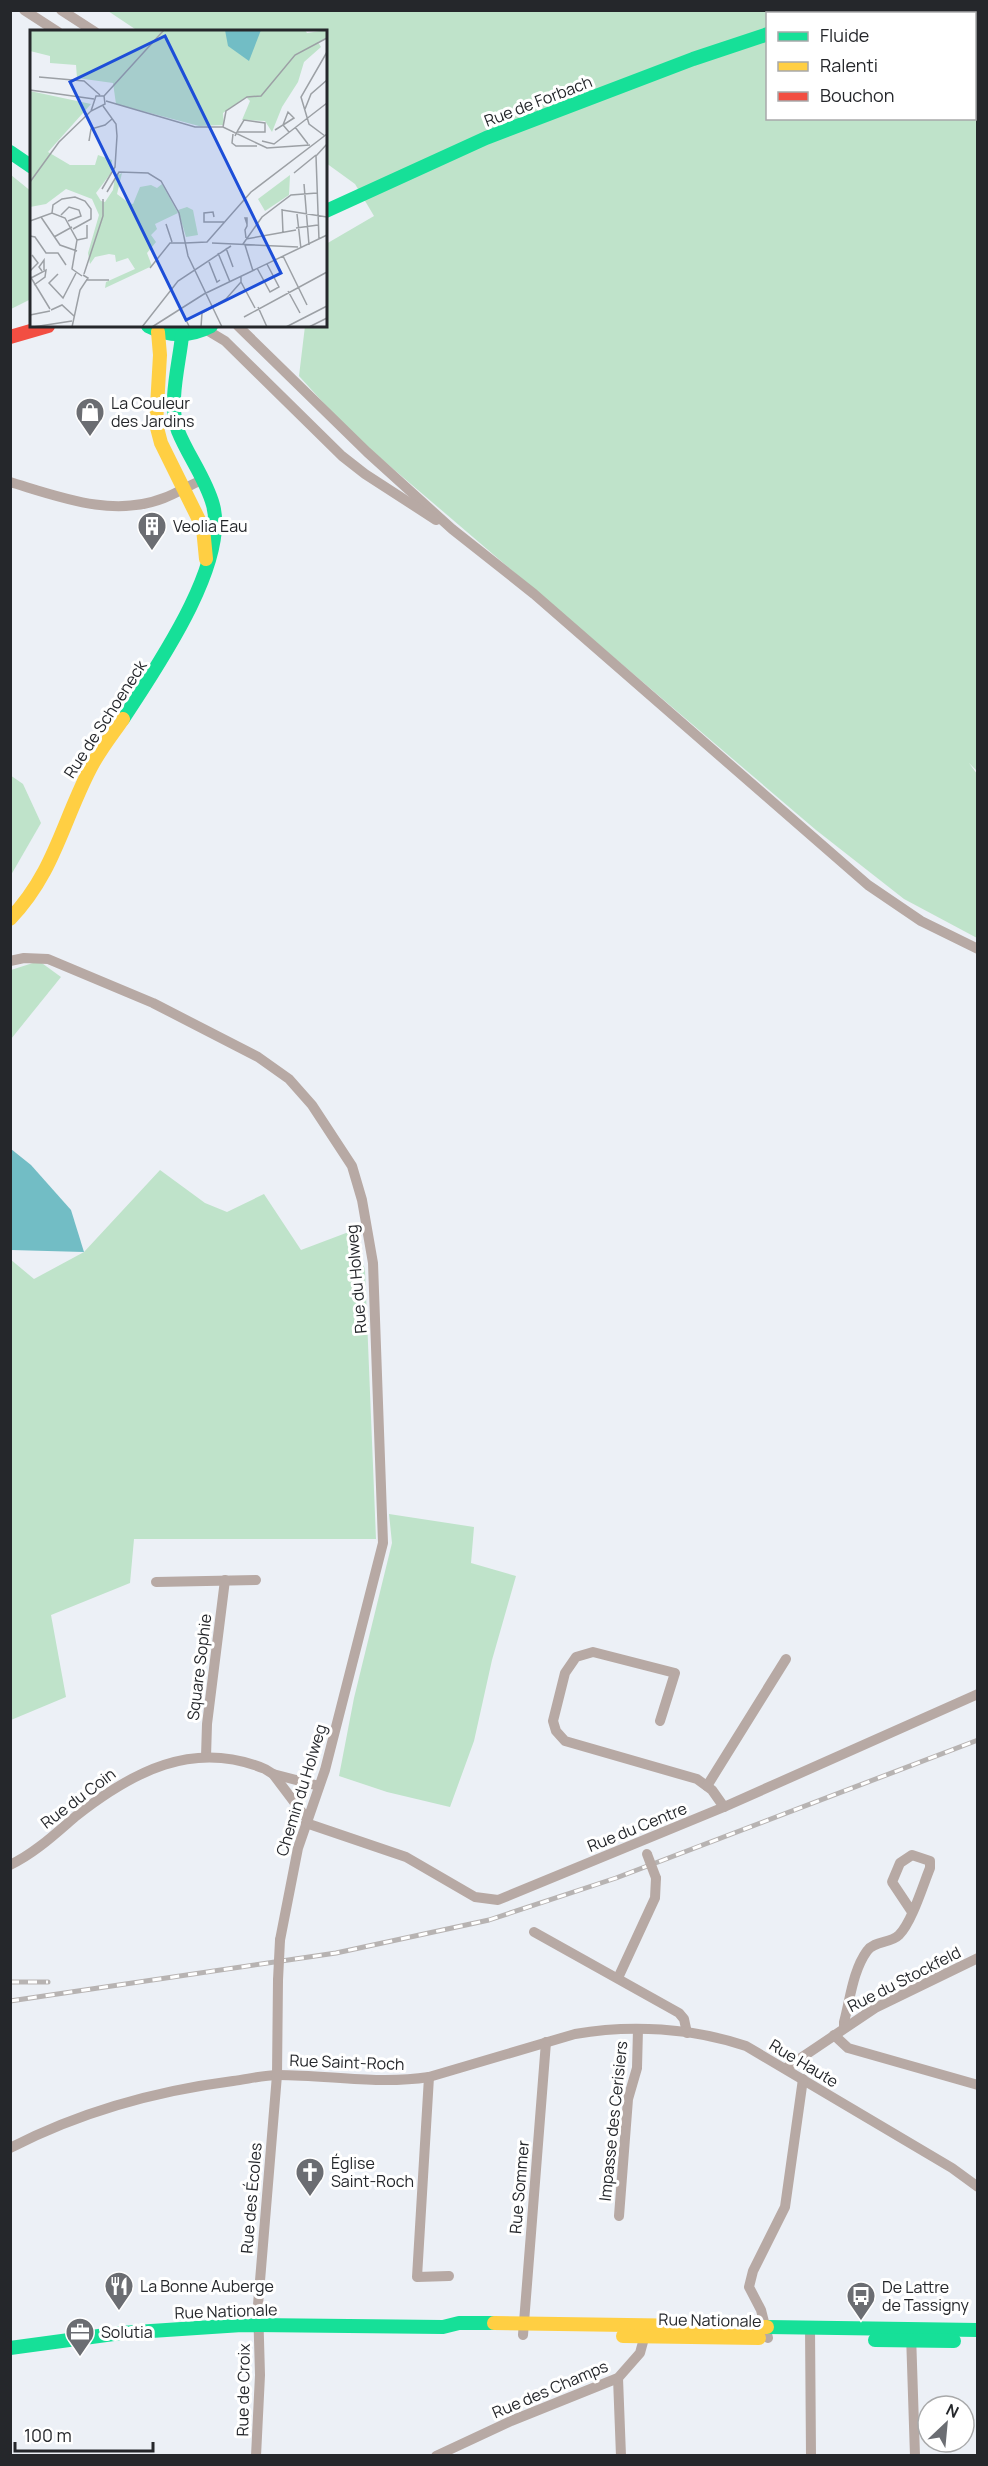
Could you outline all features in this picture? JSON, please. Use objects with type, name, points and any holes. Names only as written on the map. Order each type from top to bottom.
[{"type":"main road","name":"Rue de Forbach","points":[[327,211],[486,138],[693,59],[766,35]]},
{"type":"main road","points":[[10,152],[30,166]]},
{"type":"main road","points":[[10,337],[45,327]]},
{"type":"main road","points":[[153,328],[182,336],[208,327]]},
{"type":"main road","name":"Rue de Schoeneck","points":[[153,328],[160,355],[156,424],[161,443],[203,528],[207,566]]},
{"type":"main road","name":"Rue de Schoeneck","points":[[10,919],[30,898],[46,872],[90,768],[174,641],[207,566],[216,534],[216,516],[178,430],[174,414],[182,336]]},
{"type":"main road","name":"Rue Nationale","points":[[10,2348],[121,2333],[258,2324],[443,2327],[459,2323],[523,2330],[911,2334],[978,2330]]},
{"type":"main road","name":"Rue Nationale","points":[[911,2334],[978,2340]]},
{"type":"street","points":[[24,10],[55,30]]},
{"type":"street","points":[[61,10],[92,30]]},
{"type":"street","points":[[208,327],[365,474],[452,529]]},
{"type":"street","points":[[239,327],[367,452],[452,529],[534,594],[868,885],[921,921],[978,949]]},
{"type":"street","points":[[10,482],[72,500],[120,507],[164,498],[202,480]]},
{"type":"street","name":"Rue du Holweg","points":[[10,961],[24,958],[48,959],[153,1003],[258,1057],[289,1079],[312,1105],[351,1166],[370,1236],[382,1519]]},
{"type":"street","name":"Chemin du Holweg","points":[[277,2075],[278,1980],[280,1940],[285,1907],[306,1821],[319,1786],[383,1543],[382,1519]]},
{"type":"street","points":[[156,1581],[256,1580]]},
{"type":"street","name":"Square Sophie","points":[[207,1757],[207,1724],[225,1581]]},
{"type":"street","points":[[660,1721],[675,1673],[593,1652],[580,1654],[568,1667],[553,1721],[556,1731],[566,1741],[676,1772],[707,1786],[724,1807]]},
{"type":"street","points":[[707,1786],[786,1659]]},
{"type":"street","name":"Rue du Centre","points":[[306,1821],[406,1857],[475,1897],[492,1901],[509,1897],[724,1807],[978,1694]]},
{"type":"street","name":"Rue du Coin","points":[[10,1865],[38,1848],[101,1797],[136,1774],[165,1764],[207,1757],[258,1766],[273,1773],[319,1786]]},
{"type":"street","points":[[273,1773],[306,1821]]},
{"type":"street","points":[[618,1978],[655,1898],[656,1878],[641,1841]]},
{"type":"street","points":[[844,2028],[865,1954],[873,1945],[898,1936],[912,1912],[930,1861],[912,1855],[900,1863],[892,1882],[912,1912]]},
{"type":"street","points":[[534,1932],[679,2013],[684,2019],[687,2033]]},
{"type":"street","name":"Rue du Stockfeld","points":[[786,2068],[875,2008],[978,1958]]},
{"type":"street","name":"Rue Saint-Roch","points":[[10,2148],[49,2128],[101,2109],[207,2084],[277,2075],[384,2082],[429,2077],[546,2042],[600,2030],[638,2029],[687,2033]]},
{"type":"street","name":"Impasse des Cerisiers","points":[[619,2216],[628,2099],[637,2068],[638,2029]]},
{"type":"street","name":"Rue Haute","points":[[687,2033],[711,2036],[746,2046],[952,2168],[978,2187]]},
{"type":"street","points":[[834,2035],[848,2048],[978,2085]]},
{"type":"street","name":"Rue Sommer","points":[[523,2330],[546,2042]]},
{"type":"street","name":"Rue des Écoles","points":[[258,2324],[277,2075]]},
{"type":"street","points":[[429,2077],[417,2277],[449,2276]]},
{"type":"street","points":[[767,2332],[749,2287],[753,2271],[785,2206],[802,2079]]},
{"type":"street","name":"Rue de Croix","points":[[256,2456],[260,2375],[258,2324]]},
{"type":"street","name":"Rue des Champs","points":[[436,2456],[511,2421],[618,2378],[640,2353],[646,2330]]},
{"type":"street","points":[[810,2333],[811,2456]]},
{"type":"street","points":[[911,2334],[915,2456]]},
{"type":"street","points":[[618,2378],[621,2456]]},
{"type":"green space","points":[[108,11],[977,11],[977,771],[969,763],[977,774],[977,938],[904,899],[816,830],[350,432],[299,376],[305,327],[327,327],[327,243],[374,216],[355,184],[327,164],[327,30],[136,30]]},
{"type":"green space","points":[[11,175],[30,190],[30,300],[11,309]]},
{"type":"green space","points":[[10,775],[23,784],[41,823],[11,875]]},
{"type":"green space","points":[[39,961],[61,977],[11,1039],[11,970]]},
{"type":"green space","points":[[160,1170],[205,1203],[227,1212],[264,1194],[301,1250],[354,1230],[365,1270],[376,1539],[134,1539],[130,1583],[51,1615],[66,1697],[11,1720],[10,1259],[34,1279],[84,1252]]},
{"type":"green space","points":[[389,1514],[474,1527],[471,1563],[516,1576],[492,1660],[474,1741],[450,1807],[387,1792],[339,1776],[354,1698],[392,1543]]},
{"type":"water","points":[[11,1149],[31,1165],[71,1210],[84,1252],[11,1250]]},
{"type":"railway","points":[[10,2001],[336,1953],[489,1920],[616,1878],[978,1740]]},
{"type":"railway","points":[[10,1982],[48,1982]]},
{"type":"traffic: fast","points":[[834,12],[839,10]]},
{"type":"traffic: fast","points":[[327,211],[486,138],[693,59],[766,35]]},
{"type":"traffic: fast","points":[[10,152],[30,166]]},
{"type":"traffic: fast","points":[[150,327],[172,334],[187,334],[209,327]]},
{"type":"traffic: fast","points":[[123,719],[186,616],[210,557],[215,529],[210,495],[182,440],[175,420],[174,396],[182,336]]},
{"type":"traffic: fast","points":[[10,2348],[121,2333],[242,2325],[443,2327],[459,2323],[494,2323]]},
{"type":"traffic: fast","points":[[767,2327],[978,2330]]},
{"type":"traffic: fast","points":[[875,2340],[954,2341]]},
{"type":"traffic: slow","points":[[158,332],[160,355],[156,424],[161,443],[203,528],[206,559]]},
{"type":"traffic: slow","points":[[10,919],[37,884],[90,769],[101,749],[123,719]]},
{"type":"traffic: slow","points":[[494,2323],[767,2327]]},
{"type":"traffic: slow","points":[[623,2336],[759,2338]]},
{"type":"traffic: jam","points":[[10,337],[45,327]]},
{"type":"place","name":"La Couleur des Jardins","points":[[90,438]]},
{"type":"place","name":"Veolia Eau","points":[[152,552]]},
{"type":"place","name":"Église Saint-Roch","points":[[310,2198]]},
{"type":"place","name":"La Bonne Auberge","points":[[119,2312]]},
{"type":"place","name":"De Lattre de Tassigny","points":[[861,2322]]},
{"type":"place","name":"Solutia","points":[[80,2358]]}]
